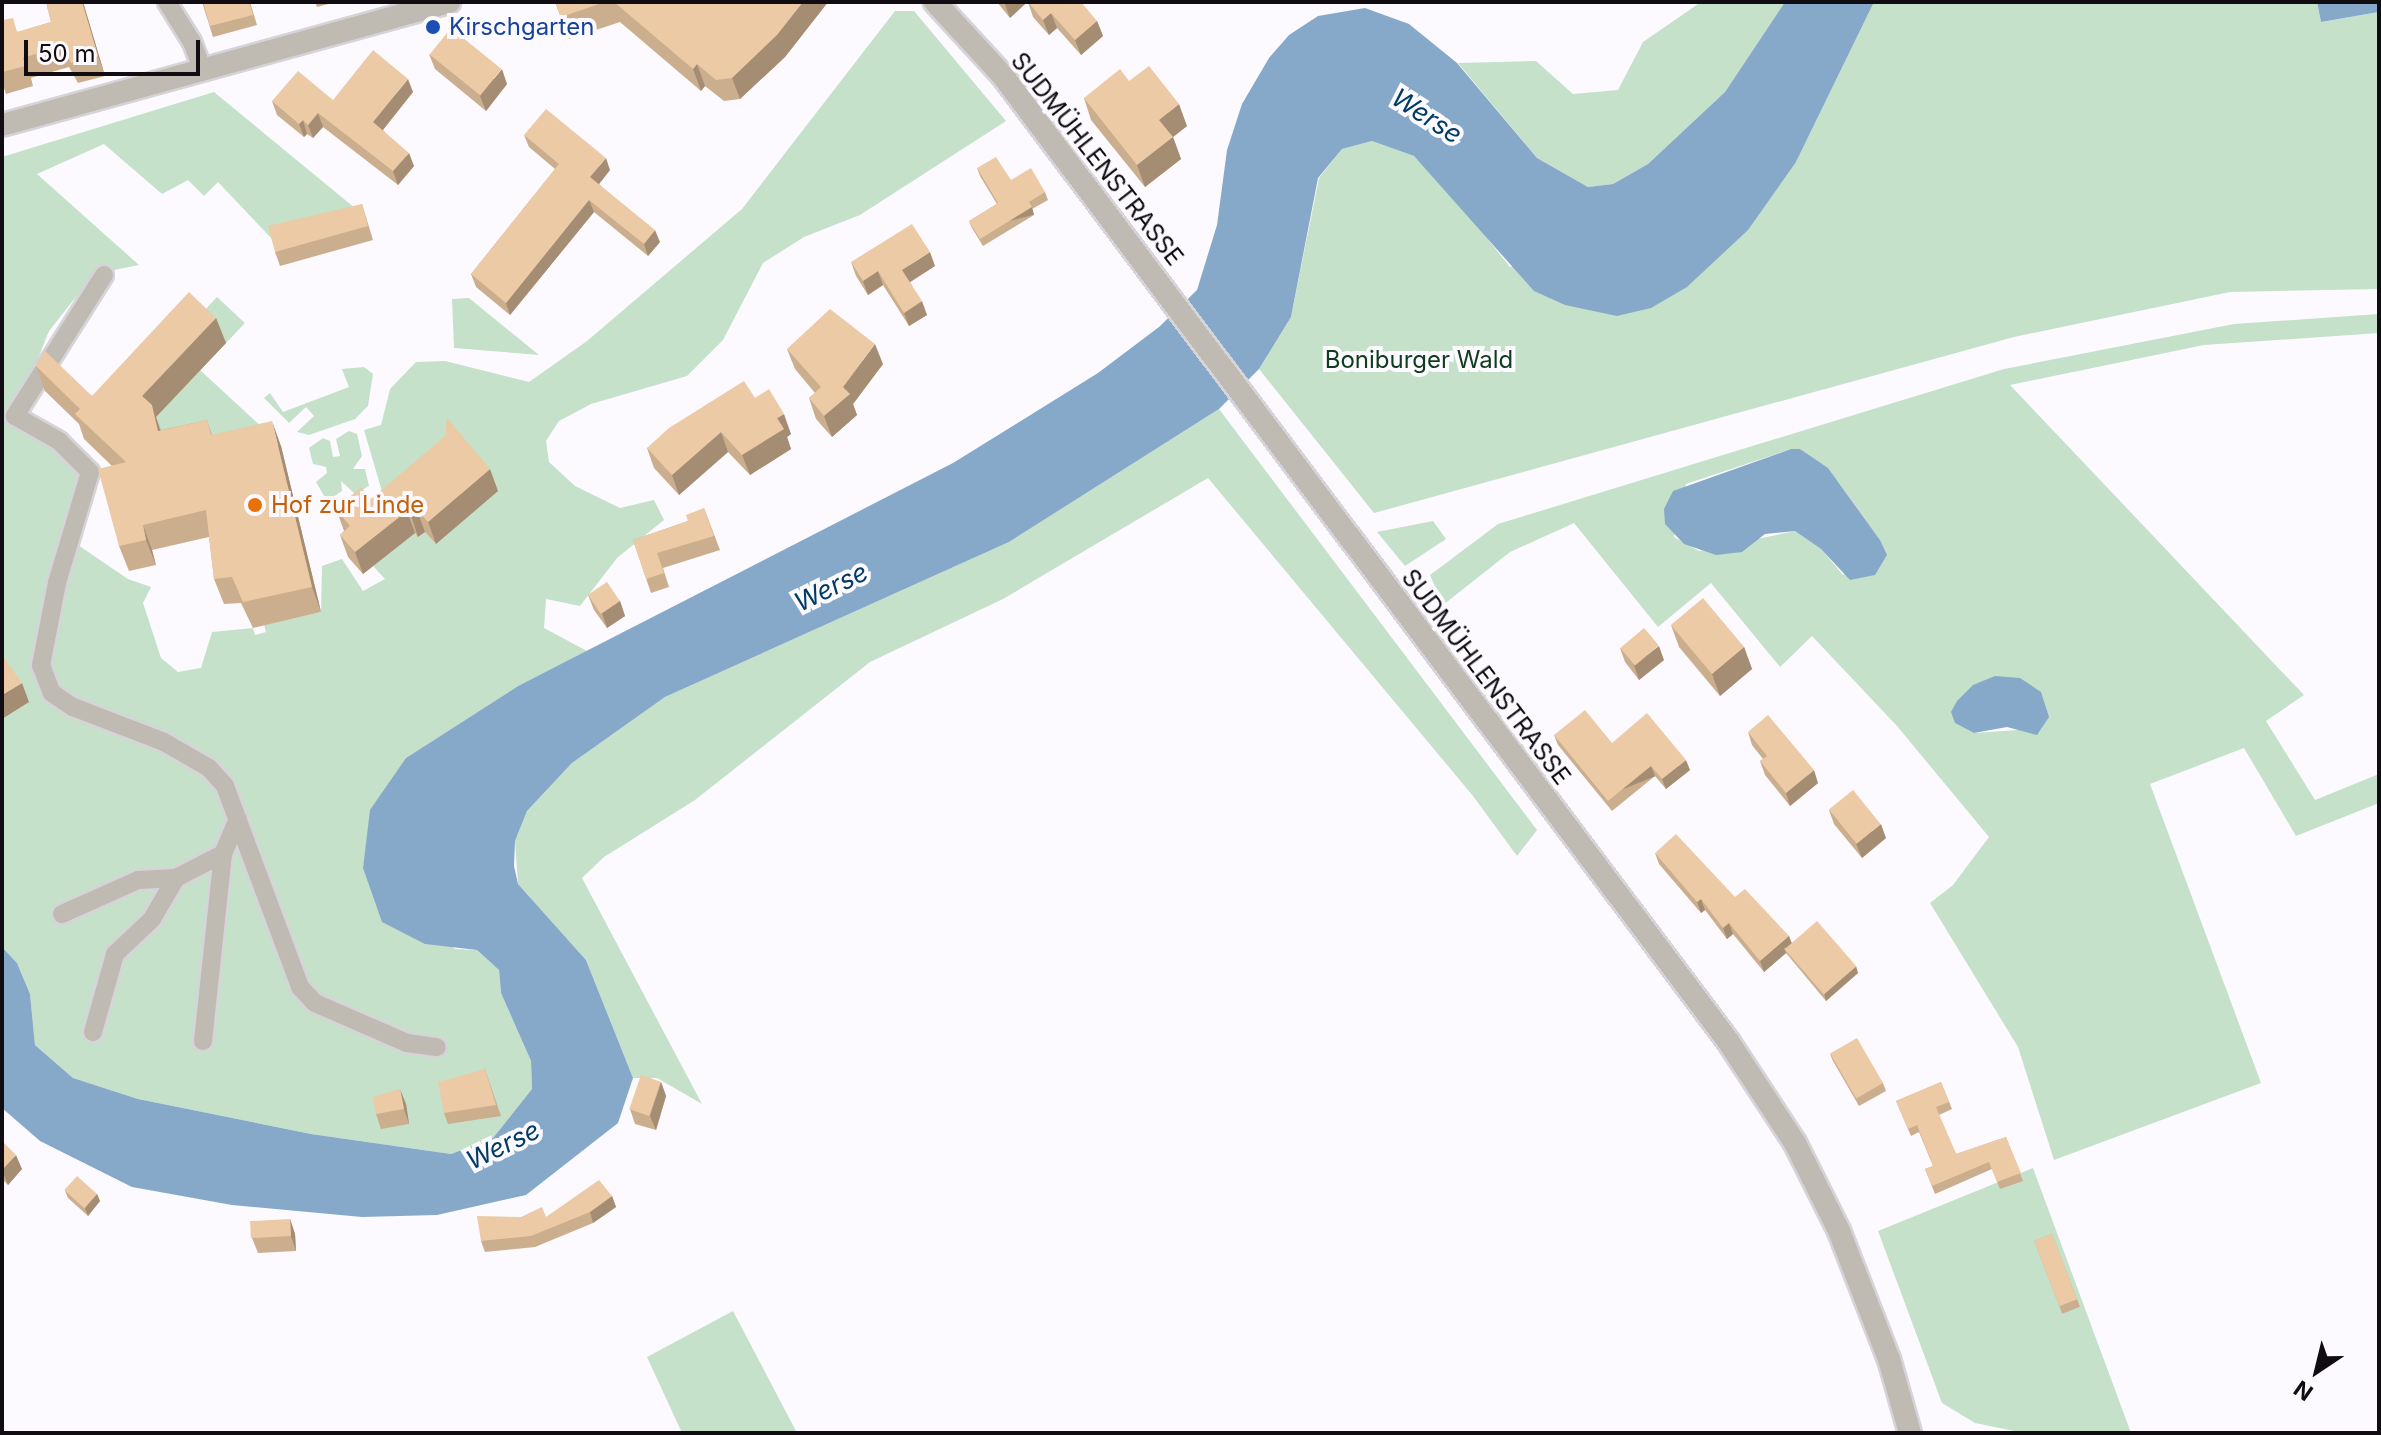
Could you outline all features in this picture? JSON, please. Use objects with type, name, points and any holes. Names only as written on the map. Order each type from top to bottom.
[{"type":"street","points":[[167,2],[192,42],[203,71]]},
{"type":"street","points":[[2,125],[449,2]]},
{"type":"street","name":"SUDMÜHLENSTRASSE","points":[[935,2],[1003,76],[1155,276],[1675,968],[1765,1096],[1839,1231],[1889,1359],[1910,1433]]},
{"type":"street","points":[[104,275],[9,415],[59,441],[90,472],[57,583],[41,665],[52,693],[164,742],[209,768],[225,786],[300,987],[315,1003],[407,1043],[437,1047]]},
{"type":"street","points":[[203,1041],[223,854],[238,819]]},
{"type":"street","points":[[62,914],[138,880],[176,878],[223,854]]},
{"type":"street","points":[[93,1032],[115,954],[152,919],[176,878]]},
{"type":"green space","points":[[1701,2],[1785,2],[1725,92],[1648,164],[1613,184],[1588,187],[1537,158],[1458,63],[1536,61],[1573,94],[1618,90],[1643,42]]},
{"type":"green space","name":"Boniburger Wald","points":[[1874,2],[2317,2],[2321,22],[2379,12],[2379,289],[2230,292],[2014,337],[1374,513],[1259,369],[1291,317],[1319,178],[1342,149],[1372,141],[1414,156],[1447,188],[1510,267],[1796,162]]},
{"type":"green space","points":[[895,11],[914,11],[1006,121],[860,215],[804,237],[763,263],[723,340],[687,376],[591,404],[559,421],[546,441],[549,462],[575,486],[620,508],[654,500],[664,520],[617,558],[580,606],[546,599],[544,628],[587,651],[518,686],[406,758],[367,841],[363,868],[455,949],[477,950],[499,970],[501,993],[531,1061],[532,1089],[493,1138],[451,1154],[311,1134],[138,1099],[73,1078],[35,1045],[30,994],[17,963],[2,947],[2,157],[214,92],[367,218],[273,240],[218,182],[204,196],[188,180],[162,194],[104,144],[37,174],[139,265],[94,274],[49,331],[15,416],[90,472],[72,541],[128,579],[151,587],[143,603],[161,658],[178,672],[201,668],[212,632],[253,628],[255,635],[266,632],[264,625],[321,612],[322,566],[342,559],[363,591],[385,579],[373,566],[413,531],[419,537],[425,532],[436,544],[497,491],[383,495],[364,430],[381,425],[390,389],[416,362],[445,361],[529,382],[587,341],[742,209]]},
{"type":"green space","points":[[217,297],[245,323],[226,343],[198,317]]},
{"type":"green space","points":[[469,298],[539,355],[454,348],[452,299]]},
{"type":"green space","points":[[2379,314],[2379,333],[2204,345],[2010,385],[2304,695],[2266,721],[2315,800],[2379,774],[2379,803],[2296,836],[2244,748],[2150,784],[2261,1083],[2054,1160],[2018,1047],[1930,903],[1953,885],[1989,837],[1897,726],[1812,636],[1780,667],[1711,583],[1658,627],[1574,523],[1510,552],[1443,605],[1430,575],[1498,524],[2004,369],[2234,324]],"holes":[[[1791,449],[1800,449],[1839,483],[1880,540],[1843,575],[1821,549],[1795,531],[1699,551],[1674,537],[1686,484]],[[1955,723],[2044,728],[1975,733]]]},
{"type":"green space","points":[[364,367],[373,374],[368,406],[355,419],[309,435],[297,432],[314,416],[306,407],[289,423],[264,398],[270,393],[283,412],[349,387],[342,369]]},
{"type":"green space","points":[[200,370],[277,441],[168,456],[151,422]]},
{"type":"green space","points":[[1219,409],[1537,830],[1517,856],[1473,796],[1208,478],[1003,599],[870,662],[695,800],[604,857],[582,878],[702,1104],[657,1078],[633,1078],[586,960],[518,884],[515,841],[527,811],[572,763],[665,697],[1009,542]]},
{"type":"green space","points":[[349,431],[357,434],[362,456],[353,469],[365,469],[369,486],[355,494],[341,481],[342,491],[327,501],[316,482],[327,473],[326,467],[313,464],[309,448],[323,438],[330,441],[333,457],[340,456],[336,439]]},
{"type":"green space","points":[[1433,521],[1446,539],[1405,566],[1377,532]]},
{"type":"green space","points":[[2033,1168],[2131,1433],[2024,1433],[1975,1423],[1942,1403],[1878,1231]]},
{"type":"green space","points":[[733,1311],[797,1433],[682,1433],[647,1357]]},
{"type":"water","name":"Werse","points":[[1785,2],[1874,2],[1796,162],[1748,230],[1687,287],[1651,308],[1617,316],[1565,305],[1534,291],[1414,156],[1372,141],[1342,149],[1318,178],[1291,317],[1259,369],[1219,409],[1009,542],[665,697],[572,763],[527,811],[515,841],[514,866],[518,884],[586,960],[633,1078],[618,1123],[526,1195],[437,1215],[362,1217],[232,1205],[132,1187],[40,1141],[2,1108],[2,947],[17,963],[30,994],[35,1045],[73,1078],[138,1099],[311,1134],[451,1154],[493,1138],[532,1089],[531,1061],[501,993],[499,970],[477,950],[425,944],[382,922],[363,868],[370,810],[406,758],[518,686],[953,463],[1098,373],[1159,327],[1197,290],[1217,225],[1227,150],[1242,104],[1269,58],[1289,35],[1318,16],[1365,8],[1409,24],[1457,63],[1537,158],[1588,187],[1613,184],[1648,164],[1725,92]]},
{"type":"water","points":[[2317,2],[2379,2],[2379,12],[2321,22]]},
{"type":"water","points":[[1791,449],[1800,449],[1828,468],[1880,540],[1887,555],[1875,575],[1850,580],[1821,549],[1795,531],[1765,534],[1742,552],[1716,555],[1684,544],[1665,524],[1664,509],[1673,491]]},
{"type":"water","points":[[1995,676],[2020,678],[2041,692],[2049,717],[2037,735],[2007,727],[1974,733],[1955,723],[1951,712],[1957,701],[1973,685]]},
{"type":"building","points":[[46,2],[82,2],[98,56],[71,63],[61,46],[23,58],[26,66],[2,72],[2,20],[13,18],[17,32],[51,22]]},
{"type":"building","points":[[203,2],[249,2],[253,15],[210,26]]},
{"type":"building","points":[[555,2],[605,2],[561,17]]},
{"type":"building","points":[[614,2],[803,2],[777,35],[732,78],[716,80],[697,64],[693,69]]},
{"type":"building","points":[[1028,2],[1081,2],[1097,21],[1075,40],[1051,13],[1043,20]]},
{"type":"building","points":[[451,28],[502,69],[480,95],[430,54]]},
{"type":"building","points":[[373,50],[408,79],[373,122],[409,153],[393,171],[318,113],[308,125],[303,120],[299,124],[272,101],[298,71],[333,100]]},
{"type":"building","points":[[1149,66],[1179,104],[1159,120],[1173,137],[1137,165],[1084,98],[1120,69],[1129,81]]},
{"type":"building","points":[[546,109],[606,158],[590,177],[655,230],[644,244],[589,200],[506,303],[471,274],[559,164],[524,135]]},
{"type":"building","points":[[996,157],[1011,180],[1031,168],[1045,192],[1029,202],[1032,207],[980,239],[969,221],[998,203],[977,168]]},
{"type":"building","points":[[362,204],[368,226],[275,252],[268,226]]},
{"type":"building","points":[[912,224],[930,252],[902,270],[922,301],[904,313],[878,271],[863,281],[851,262]]},
{"type":"building","points":[[189,292],[216,318],[142,396],[152,405],[158,431],[207,420],[211,435],[272,421],[312,587],[243,602],[232,577],[214,579],[206,510],[143,525],[146,540],[119,546],[98,469],[126,462],[75,414],[80,409],[36,366],[45,351],[92,396]]},
{"type":"building","points":[[830,309],[875,344],[843,387],[850,394],[824,416],[809,398],[821,387],[787,349]]},
{"type":"building","points":[[744,381],[755,398],[769,389],[784,414],[777,418],[784,429],[742,455],[721,432],[672,475],[647,448],[669,428]]},
{"type":"building","points":[[447,418],[490,469],[428,522],[417,510],[411,515],[407,511],[355,552],[340,535],[350,526],[336,509],[361,487],[371,499],[445,436]]},
{"type":"building","points":[[704,508],[714,536],[657,553],[664,573],[646,579],[633,540],[688,521],[686,515]]},
{"type":"building","points":[[607,582],[620,601],[601,614],[588,595]]},
{"type":"building","points":[[1703,598],[1744,647],[1712,674],[1671,625]]},
{"type":"building","points":[[1644,628],[1659,646],[1635,666],[1620,648]]},
{"type":"building","points":[[2,655],[22,683],[2,695]]},
{"type":"building","points":[[1585,710],[1612,743],[1647,713],[1686,760],[1662,779],[1651,766],[1608,801],[1554,735]]},
{"type":"building","points":[[1768,715],[1814,770],[1786,793],[1760,761],[1767,756],[1748,732]]},
{"type":"building","points":[[1853,790],[1881,824],[1857,844],[1829,810]]},
{"type":"building","points":[[1676,834],[1735,897],[1745,889],[1789,936],[1760,961],[1729,923],[1723,928],[1701,899],[1697,902],[1655,853]]},
{"type":"building","points":[[1817,921],[1856,966],[1824,994],[1785,949]]},
{"type":"building","points":[[1857,1038],[1883,1083],[1856,1099],[1830,1054]]},
{"type":"building","points":[[485,1069],[496,1105],[444,1113],[438,1082]]},
{"type":"building","points":[[641,1075],[661,1082],[649,1116],[629,1109]]},
{"type":"building","points":[[1941,1082],[1949,1102],[1936,1107],[1956,1154],[2006,1137],[2021,1173],[1997,1182],[1989,1162],[1932,1186],[1925,1169],[1933,1166],[1917,1125],[1908,1129],[1896,1101]]},
{"type":"building","points":[[400,1089],[404,1109],[376,1114],[373,1097]]},
{"type":"building","points":[[2,1141],[16,1155],[2,1170]]},
{"type":"building","points":[[77,1176],[97,1194],[84,1208],[64,1190]]},
{"type":"building","points":[[599,1180],[612,1196],[590,1212],[531,1236],[481,1241],[477,1216],[521,1217],[542,1207],[546,1217]]},
{"type":"building","points":[[290,1219],[291,1236],[251,1238],[250,1221]]},
{"type":"building","points":[[2052,1234],[2077,1299],[2059,1306],[2034,1241]]},
{"type":"place","name":"Kirschgarten","points":[[433,27]]},
{"type":"place","name":"Hof zur Linde","points":[[255,505]]}]
